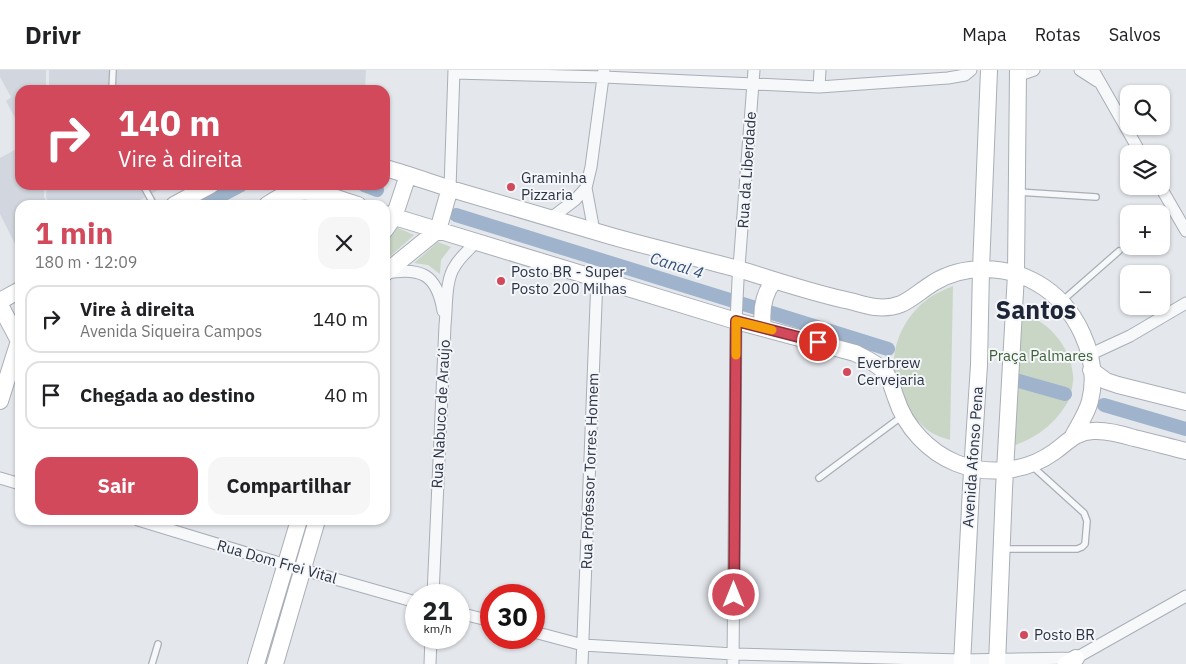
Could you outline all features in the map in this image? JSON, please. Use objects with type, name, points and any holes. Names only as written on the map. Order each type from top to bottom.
[{"type":"main road","name":"Avenida Afonso Pena","points":[[962,662],[979,365],[989,70]]},
{"type":"main road","points":[[997,662],[1016,274],[1018,73]]},
{"type":"main road","points":[[390,170],[407,178],[449,191],[551,218],[738,275],[877,307],[899,305],[914,297],[934,282],[957,273],[981,269],[1000,270],[1016,274],[1037,283],[1055,296],[1070,313],[1082,333],[1091,369],[1092,390],[1089,404],[1077,430],[1054,453],[1030,464],[1005,470],[972,469],[955,463],[925,443],[903,415],[891,381],[884,371],[876,364],[855,353],[762,321],[597,278],[476,242],[439,226],[391,216],[407,178]]},
{"type":"main road","points":[[183,200],[202,190]]},
{"type":"main road","points":[[276,200],[287,194],[306,191],[325,194],[343,200]]},
{"type":"main road","points":[[390,269],[439,226],[449,191]]},
{"type":"main road","points":[[762,321],[771,284]]},
{"type":"main road","points":[[15,294],[0,304],[15,332]]},
{"type":"main road","points":[[0,351],[15,340]]},
{"type":"main road","points":[[0,401],[15,348]]},
{"type":"main road","points":[[1091,369],[1106,381],[1186,402]]},
{"type":"main road","points":[[1077,430],[1110,432],[1186,451]]},
{"type":"main road","points":[[256,664],[297,525]]},
{"type":"main road","points":[[275,664],[316,525]]},
{"type":"street","name":"Rua da Liberdade","points":[[736,315],[754,70]]},
{"type":"street","points":[[819,87],[820,70]]},
{"type":"street","points":[[449,191],[454,71],[604,73],[819,87],[948,78],[965,75],[971,70]]},
{"type":"street","points":[[1018,73],[1034,70]]},
{"type":"street","points":[[1080,70],[1100,83]]},
{"type":"street","points":[[1093,70],[1136,145]]},
{"type":"street","points":[[594,231],[586,188],[591,167],[604,73]]},
{"type":"street","points":[[551,218],[575,200],[586,188]]},
{"type":"street","points":[[1165,195],[1186,231]]},
{"type":"street","name":"Rua Nabuco de Araújo","points":[[433,584],[448,283],[455,265],[476,242]]},
{"type":"street","points":[[390,273],[419,272],[431,280],[437,288],[445,325]]},
{"type":"street","name":"Rua Professor Torres Homem","points":[[582,664],[597,278]]},
{"type":"street","points":[[1091,369],[1130,336],[1186,303]]},
{"type":"street","points":[[734,659],[736,315]]},
{"type":"street","points":[[0,478],[15,482]]},
{"type":"street","name":"Rua Dom Frei Vital","points":[[155,525],[286,566],[405,599]]},
{"type":"street","points":[[545,635],[583,645],[734,659],[962,662],[1071,661],[1186,596]]},
{"type":"street","points":[[430,664],[431,649]]},
{"type":"lane","points":[[112,85],[113,70]]},
{"type":"lane","points":[[1017,192],[1096,197]]},
{"type":"lane","points":[[1061,303],[1118,251]]},
{"type":"lane","points":[[819,478],[903,415]]},
{"type":"lane","points":[[1002,549],[1077,549],[1085,544],[1087,524],[1084,514],[1030,464]]},
{"type":"lane","points":[[152,664],[158,644]]},
{"type":"shaded area","points":[[0,70],[46,70],[46,85],[15,85],[15,118],[6,101],[11,97],[0,77]]},
{"type":"shaded area","points":[[49,70],[366,70],[365,85],[49,85]]},
{"type":"shaded area","points":[[15,150],[15,190],[44,190],[46,200],[15,200],[15,244],[0,214],[0,158]]},
{"type":"shaded area","points":[[47,190],[158,190],[140,200],[48,200]]},
{"type":"green space","points":[[396,227],[414,235],[390,257],[390,234]]},
{"type":"green space","points":[[438,242],[451,247],[441,260],[440,274],[428,265],[414,263]]},
{"type":"green space","name":"Praça Palmares","points":[[953,286],[950,440],[932,433],[910,411],[903,400],[896,382],[894,357],[900,334],[912,314],[929,298]]},
{"type":"green space","name":"Praça Palmares","points":[[1017,311],[1038,320],[1055,334],[1062,343],[1071,364],[1072,390],[1015,375]]},
{"type":"green space","name":"Praça Palmares","points":[[1014,383],[1070,398],[1059,415],[1045,429],[1029,439],[1010,447]]},
{"type":"waterway","name":"Canal 4","points":[[212,200],[232,190]]},
{"type":"waterway","name":"Canal 4","points":[[456,215],[888,349]]},
{"type":"waterway","name":"Canal 4","points":[[1019,381],[1065,394]]},
{"type":"waterway","name":"Canal 4","points":[[1104,405],[1186,429]]},
{"type":"slow traffic","points":[[736,355],[736,321],[772,330]]},
{"type":"place","name":"Graminha Pizzaria","points":[[511,187]]},
{"type":"place","name":"Posto BR - Super Posto 200 Milhas","points":[[501,281]]},
{"type":"place","name":"Everbrew Cervejaria","points":[[847,372]]},
{"type":"place","name":"Posto BR","points":[[1024,635]]},
{"type":"district","name":"Santos","points":[[1036,310]]},
{"type":"route","points":[[734,595],[736,321],[818,342]]}]
